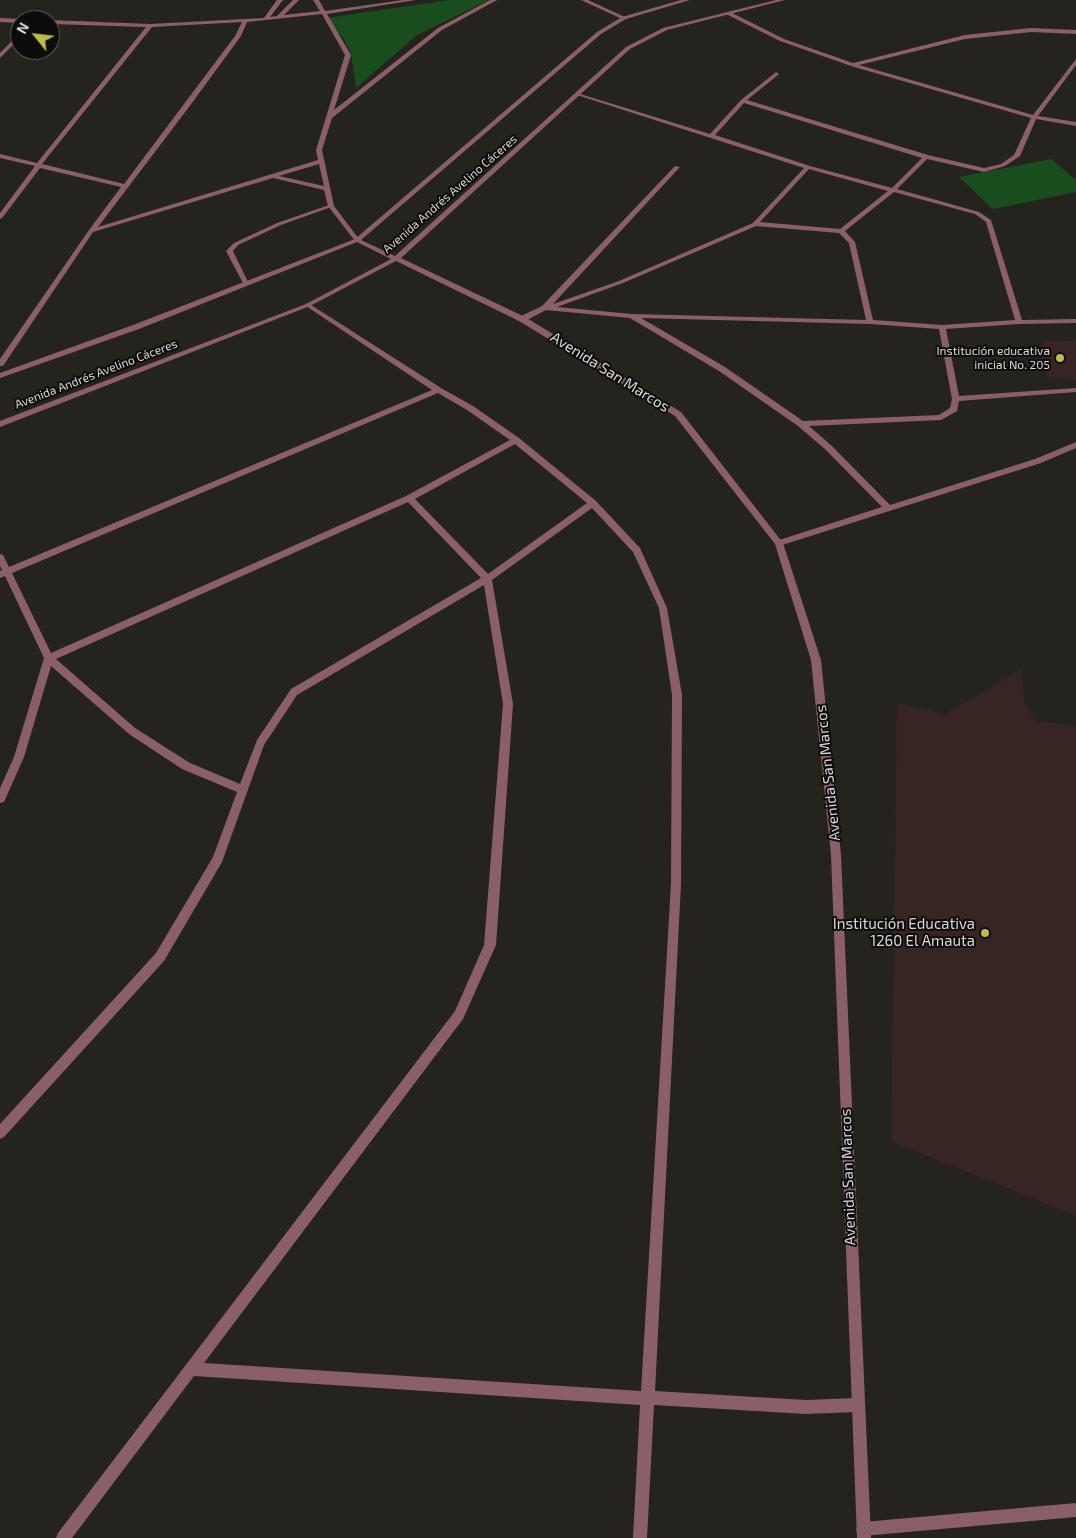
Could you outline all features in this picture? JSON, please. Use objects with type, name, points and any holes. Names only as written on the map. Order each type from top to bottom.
[{"type":"street","points":[[266,19],[280,0]]},
{"type":"street","points":[[279,17],[296,0]]},
{"type":"street","points":[[316,0],[348,55],[319,150],[331,206],[357,240]]},
{"type":"street","points":[[60,22],[150,26],[266,19],[324,11],[353,10],[413,0]]},
{"type":"street","points":[[328,118],[418,44],[440,29],[494,0]]},
{"type":"street","points":[[584,0],[624,18]]},
{"type":"street","name":"Avenida Andrés Avelino Cáceres","points":[[0,376],[136,328],[357,240],[599,33],[624,18],[688,0]]},
{"type":"street","name":"Avenida Andrés Avelino Cáceres","points":[[0,424],[308,305],[397,258],[628,48],[665,29],[782,0]]},
{"type":"street","points":[[728,13],[782,40],[853,65],[1034,117],[1076,124]]},
{"type":"street","points":[[0,364],[90,231],[123,186],[187,106],[238,36],[246,19]]},
{"type":"street","points":[[0,217],[38,166],[150,26]]},
{"type":"street","points":[[853,65],[965,37],[1031,30],[1076,32]]},
{"type":"street","points":[[0,56],[10,46]]},
{"type":"street","points":[[743,102],[926,156],[984,170],[1003,165],[1017,156],[1034,117],[1076,61]]},
{"type":"street","points":[[710,137],[743,102],[776,74]]},
{"type":"street","points":[[579,94],[808,167],[977,213],[989,221],[1019,322]]},
{"type":"street","points":[[0,156],[123,186]]},
{"type":"street","points":[[840,231],[892,190],[926,156]]},
{"type":"street","points":[[90,231],[321,161]]},
{"type":"street","points":[[545,308],[677,167]]},
{"type":"street","points":[[522,319],[545,308],[560,305],[621,282],[755,224],[808,167]]},
{"type":"street","points":[[272,176],[327,189]]},
{"type":"street","points":[[246,284],[229,252],[236,244],[279,224],[331,206]]},
{"type":"street","points":[[755,224],[840,231],[852,242],[870,322]]},
{"type":"street","name":"Avenida San Marcos","points":[[357,240],[522,319],[678,414],[779,543],[816,660],[836,855],[857,1405],[864,1534]]},
{"type":"street","points":[[308,305],[438,390],[470,408],[516,440],[593,503],[637,550],[663,608],[677,695],[676,884],[640,1538]]},
{"type":"street","points":[[545,308],[632,316],[870,322],[942,327],[1019,322],[1076,322]]},
{"type":"street","points":[[632,316],[722,368],[801,424],[829,448],[888,508]]},
{"type":"street","points":[[801,424],[941,417],[954,409],[956,398],[942,327]]},
{"type":"street","points":[[3,574],[438,390]]},
{"type":"street","points":[[956,398],[1076,390]]},
{"type":"street","points":[[0,799],[19,756],[49,658],[408,498],[516,440]]},
{"type":"street","points":[[779,543],[1038,461],[1076,446]]},
{"type":"street","points":[[63,1538],[459,1015],[490,946],[508,704],[487,579],[408,498]]},
{"type":"street","points":[[0,1132],[160,956],[218,859],[260,743],[294,692],[487,579],[593,503]]},
{"type":"street","points":[[0,557],[3,574],[49,658],[132,731],[186,766],[244,790]]},
{"type":"street","points":[[191,1369],[806,1407],[857,1405]]},
{"type":"street","points":[[864,1534],[1076,1510]]},
{"type":"shaded area","name":"Institución educativa inicial No. 205","points":[[1042,340],[1076,341],[1076,380],[1046,376]]},
{"type":"shaded area","name":"Institución Educativa 1260 El Amauta","points":[[1021,669],[1025,703],[1035,721],[1076,726],[1076,1216],[891,1141],[897,703],[945,714]]},
{"type":"green space","points":[[449,0],[489,0],[417,35],[356,88],[351,53],[344,39],[326,18]]},
{"type":"green space","points":[[1051,159],[1076,180],[1076,192],[993,209],[959,177]]},
{"type":"place","name":"Institución educativa inicial No. 205","points":[[1060,358]]},
{"type":"place","name":"Institución Educativa 1260 El Amauta","points":[[985,933]]}]
